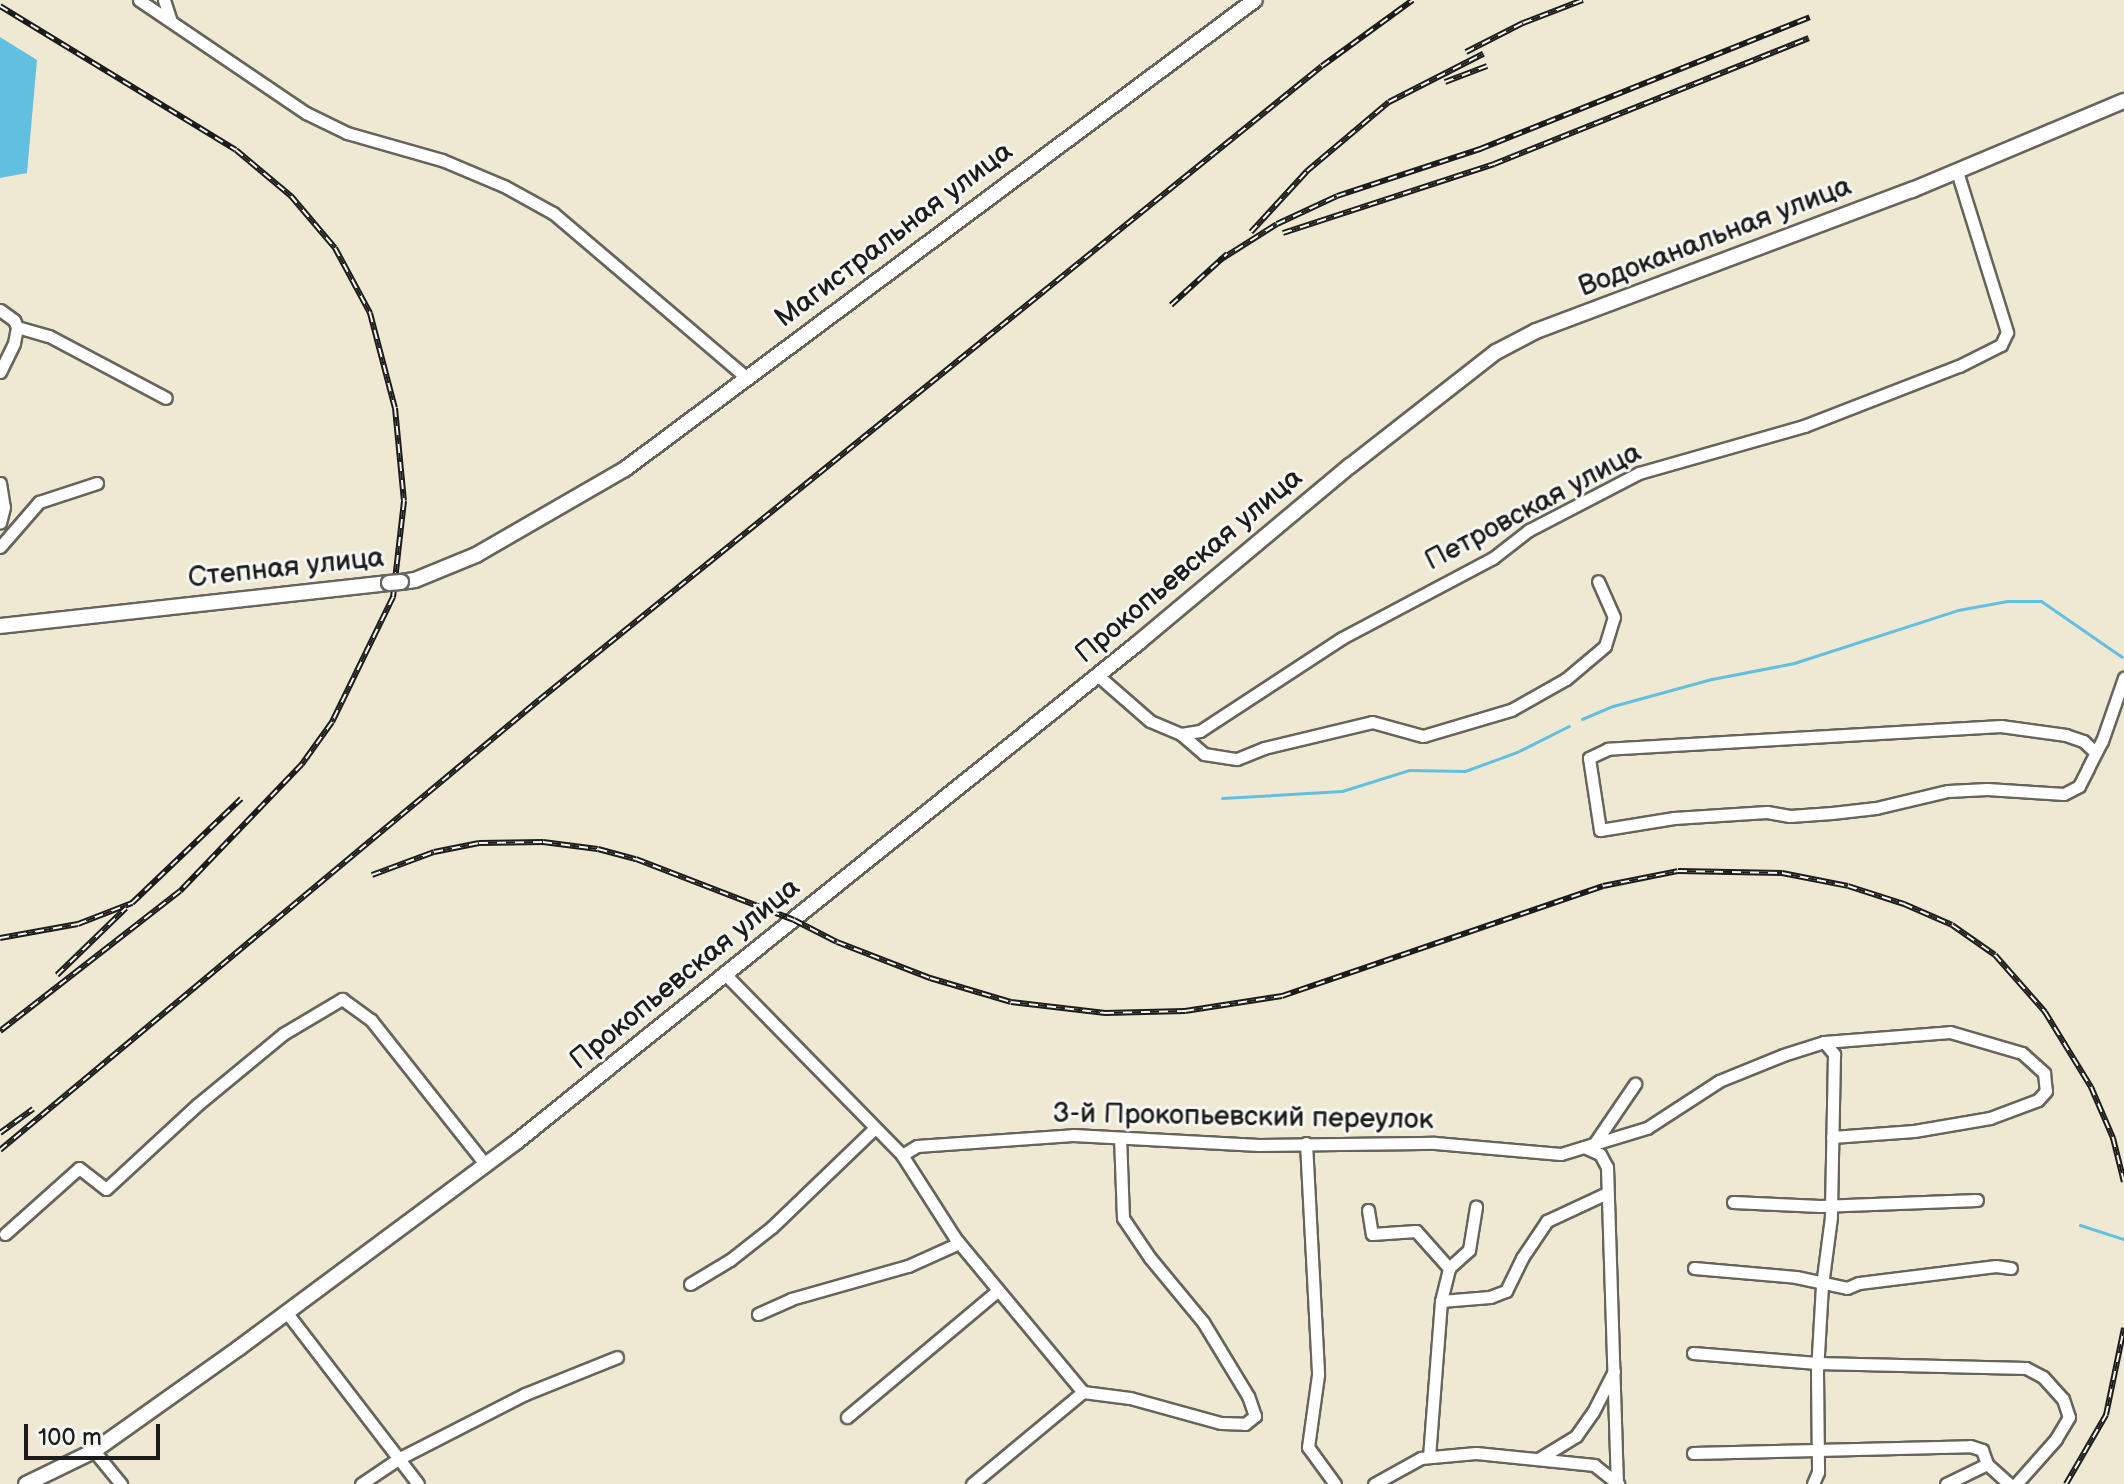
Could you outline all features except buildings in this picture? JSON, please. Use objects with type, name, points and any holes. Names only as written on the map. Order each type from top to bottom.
[{"type":"main road","name":"Магистральная улица","points":[[560,507],[625,469],[1255,0]]},
{"type":"main road","name":"Водоканальная улица","points":[[1350,466],[1496,352],[1536,331],[1957,171],[2124,101]]},
{"type":"main road","name":"Прокопьевская улица","points":[[26,1484],[94,1451],[486,1165],[1138,643],[1350,466]]},
{"type":"main road","name":"Степная улица","points":[[0,626],[415,580],[476,555],[560,507]]},
{"type":"street","points":[[139,0],[306,113],[347,133],[442,160],[504,186],[553,213],[746,377]]},
{"type":"street","points":[[164,0],[171,21]]},
{"type":"street","name":"Петровская улица","points":[[1181,734],[1200,731],[1342,638],[1493,558],[1529,530],[1639,473],[1804,426],[1959,366],[2001,345],[2006,339],[2004,320],[1957,171]]},
{"type":"street","points":[[0,310],[14,320],[17,327],[14,343],[0,372]]},
{"type":"street","points":[[17,327],[49,336],[166,398]]},
{"type":"street","points":[[0,483],[4,507],[0,523]]},
{"type":"street","points":[[0,547],[39,502],[97,483]]},
{"type":"street","points":[[1103,680],[1150,721],[1181,734],[1204,754],[1237,759],[1264,748],[1372,722],[1423,736],[1511,710],[1566,679],[1605,646],[1614,617],[1598,581]]},
{"type":"street","points":[[2095,752],[2083,741],[2066,735],[2001,726],[1608,749],[1589,758],[1600,830],[1674,818],[1847,812],[1948,791],[1987,789],[2064,794],[2079,786],[2102,741],[2124,678]]},
{"type":"street","points":[[726,975],[902,1155],[959,1243],[1083,1392],[1130,1398],[1221,1423],[1245,1424],[1255,1416],[1248,1396],[1203,1322],[1123,1218],[1120,1138]]},
{"type":"street","points":[[5,1234],[79,1168],[106,1189],[259,1052],[342,999],[371,1020],[486,1165]]},
{"type":"street","name":"3-й Прокопьевский переулок","points":[[902,1155],[917,1146],[1073,1135],[1214,1144],[1435,1143],[1531,1154],[1561,1154],[1647,1128],[1719,1081],[1824,1042],[1950,1032],[2022,1053],[2044,1073],[2046,1091],[2038,1100],[1990,1118],[1914,1131],[1832,1137]]},
{"type":"street","points":[[1817,1480],[1817,1363],[1831,1205],[1834,1054],[1824,1042]]},
{"type":"street","points":[[1617,1484],[1616,1366],[1607,1167],[1600,1154],[1589,1145],[1635,1084]]},
{"type":"street","points":[[690,1284],[730,1260],[772,1227],[874,1129]]},
{"type":"street","points":[[1306,1143],[1318,1375],[1308,1447],[1335,1484]]},
{"type":"street","points":[[1441,1301],[1490,1297],[1506,1291],[1522,1258],[1547,1221],[1579,1203],[1607,1193]]},
{"type":"street","points":[[1733,1202],[1831,1205],[1977,1200]]},
{"type":"street","points":[[1429,1457],[1441,1301],[1449,1268],[1469,1250],[1476,1207]]},
{"type":"street","points":[[1368,1210],[1372,1234],[1416,1231],[1449,1268]]},
{"type":"street","points":[[758,1314],[791,1299],[908,1266],[959,1243]]},
{"type":"street","points":[[1694,1268],[1796,1277],[1847,1288],[1859,1283],[1996,1266],[2011,1268]]},
{"type":"street","points":[[847,1417],[997,1291]]},
{"type":"street","points":[[287,1313],[418,1484]]},
{"type":"street","points":[[1693,1353],[1817,1363],[2026,1368],[2043,1377],[2063,1399],[2069,1417],[2056,1439],[2016,1484]]},
{"type":"street","points":[[361,1484],[398,1459],[525,1394],[617,1357]]},
{"type":"street","points":[[1540,1458],[1576,1436],[1616,1366]]},
{"type":"street","points":[[972,1484],[1083,1392]]},
{"type":"street","points":[[1693,1453],[1818,1447],[1970,1446],[1982,1450],[1987,1464],[2009,1484]]},
{"type":"street","points":[[94,1451],[121,1484]]},
{"type":"street","points":[[1374,1484],[1421,1458],[1476,1453],[1594,1465],[1617,1484]]},
{"type":"street","points":[[1946,1484],[1987,1464]]},
{"type":"water","points":[[0,37],[37,60],[27,173],[0,178]]},
{"type":"waterway","points":[[1582,719],[1613,706],[1712,679],[1794,663],[1958,610],[2007,601],[2041,601],[2122,657]]},
{"type":"waterway","points":[[1222,798],[1342,791],[1409,770],[1465,771],[1517,752],[1569,726]]},
{"type":"waterway","points":[[2080,1225],[2123,1239]]},
{"type":"railway","points":[[0,1150],[539,700],[1322,66],[1413,0]]},
{"type":"railway","points":[[1466,52],[1523,23],[1583,0]]},
{"type":"railway","points":[[0,6],[236,150],[291,196],[335,248],[370,313],[395,408],[404,501],[393,597],[332,722],[302,764],[180,891],[0,1031]]},
{"type":"railway","points":[[1220,260],[1277,224],[1337,196],[1480,149],[1810,17]]},
{"type":"railway","points":[[1283,233],[1494,164],[1809,38]]},
{"type":"railway","points":[[1251,232],[1307,171],[1389,102],[1483,54]]},
{"type":"railway","points":[[1445,82],[1487,66]]},
{"type":"railway","points":[[1171,305],[1227,254]]},
{"type":"railway","points":[[0,938],[78,924],[132,903],[241,799]]},
{"type":"railway","points":[[372,875],[434,852],[479,843],[543,842],[598,849],[636,859],[794,920],[837,942],[930,978],[1011,1002],[1105,1013],[1185,1011],[1282,996],[1603,886],[1678,871],[1782,873],[1848,886],[1904,904],[1952,925],[1995,955],[2045,1012],[2091,1087],[2113,1138],[2124,1182]]},
{"type":"railway","points":[[57,975],[126,908]]},
{"type":"railway","points":[[0,1133],[33,1109]]},
{"type":"railway","points":[[2066,1484],[2106,1415],[2124,1328]]}]
